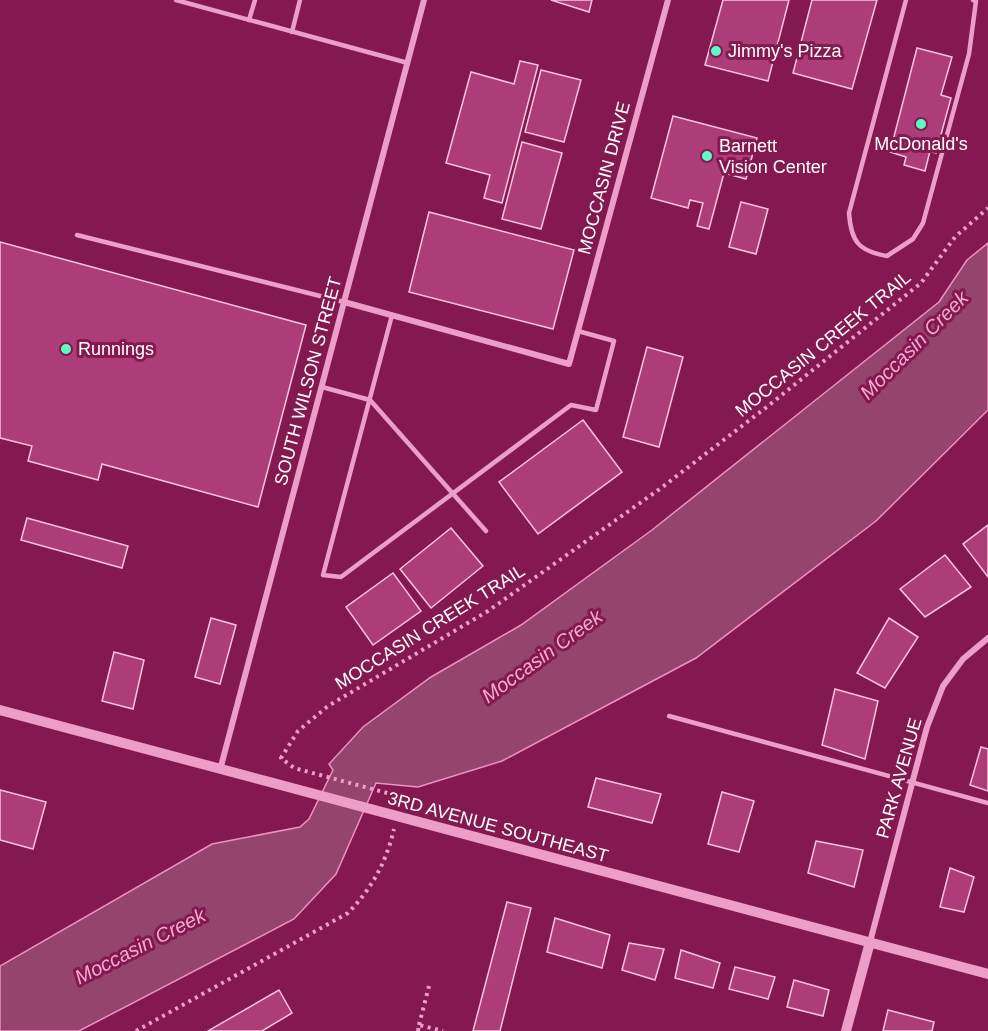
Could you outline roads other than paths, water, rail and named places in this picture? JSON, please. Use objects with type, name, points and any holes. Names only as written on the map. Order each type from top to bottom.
[{"type":"street","name":"SOUTH WILSON STREET","points":[[220,770],[424,0]]},
{"type":"street","name":"MOCCASIN DRIVE","points":[[392,315],[569,364],[668,0]]},
{"type":"street","points":[[344,302],[392,315]]},
{"type":"street","name":"PARK AVENUE","points":[[870,942],[927,727],[943,686],[963,659],[988,638]]},
{"type":"street","name":"3RD AVENUE SOUTHEAST","points":[[0,710],[396,818],[988,974]]},
{"type":"street","points":[[846,1031],[870,942]]},
{"type":"lane","points":[[176,0],[408,63]]},
{"type":"lane","points":[[249,20],[255,0]]},
{"type":"lane","points":[[292,32],[300,0]]},
{"type":"lane","points":[[906,0],[849,213],[850,231],[857,244],[871,253],[887,256],[913,239],[923,224],[969,54],[975,0]]},
{"type":"lane","points":[[77,235],[344,302]]},
{"type":"lane","points":[[392,315],[324,575],[341,577],[571,405],[596,410],[614,341],[578,331]]},
{"type":"lane","points":[[322,387],[370,400],[486,531]]},
{"type":"lane","points":[[669,716],[988,802]]},
{"type":"water","name":"Moccasin Creek","points":[[988,243],[988,410],[876,521],[696,658],[502,761],[418,787],[376,783],[336,874],[294,919],[79,1031],[0,1031],[0,966],[212,844],[300,827],[309,819],[333,770],[329,764],[363,727],[431,677],[521,625],[652,530],[939,302],[967,260]]},
{"type":"place","name":"Jimmy's Pizza","points":[[716,51]]},
{"type":"place","name":"McDonald's","points":[[921,124]]},
{"type":"place","name":"Barnett Vision Center","points":[[707,156]]},
{"type":"place","name":"Runnings","points":[[66,349]]}]
